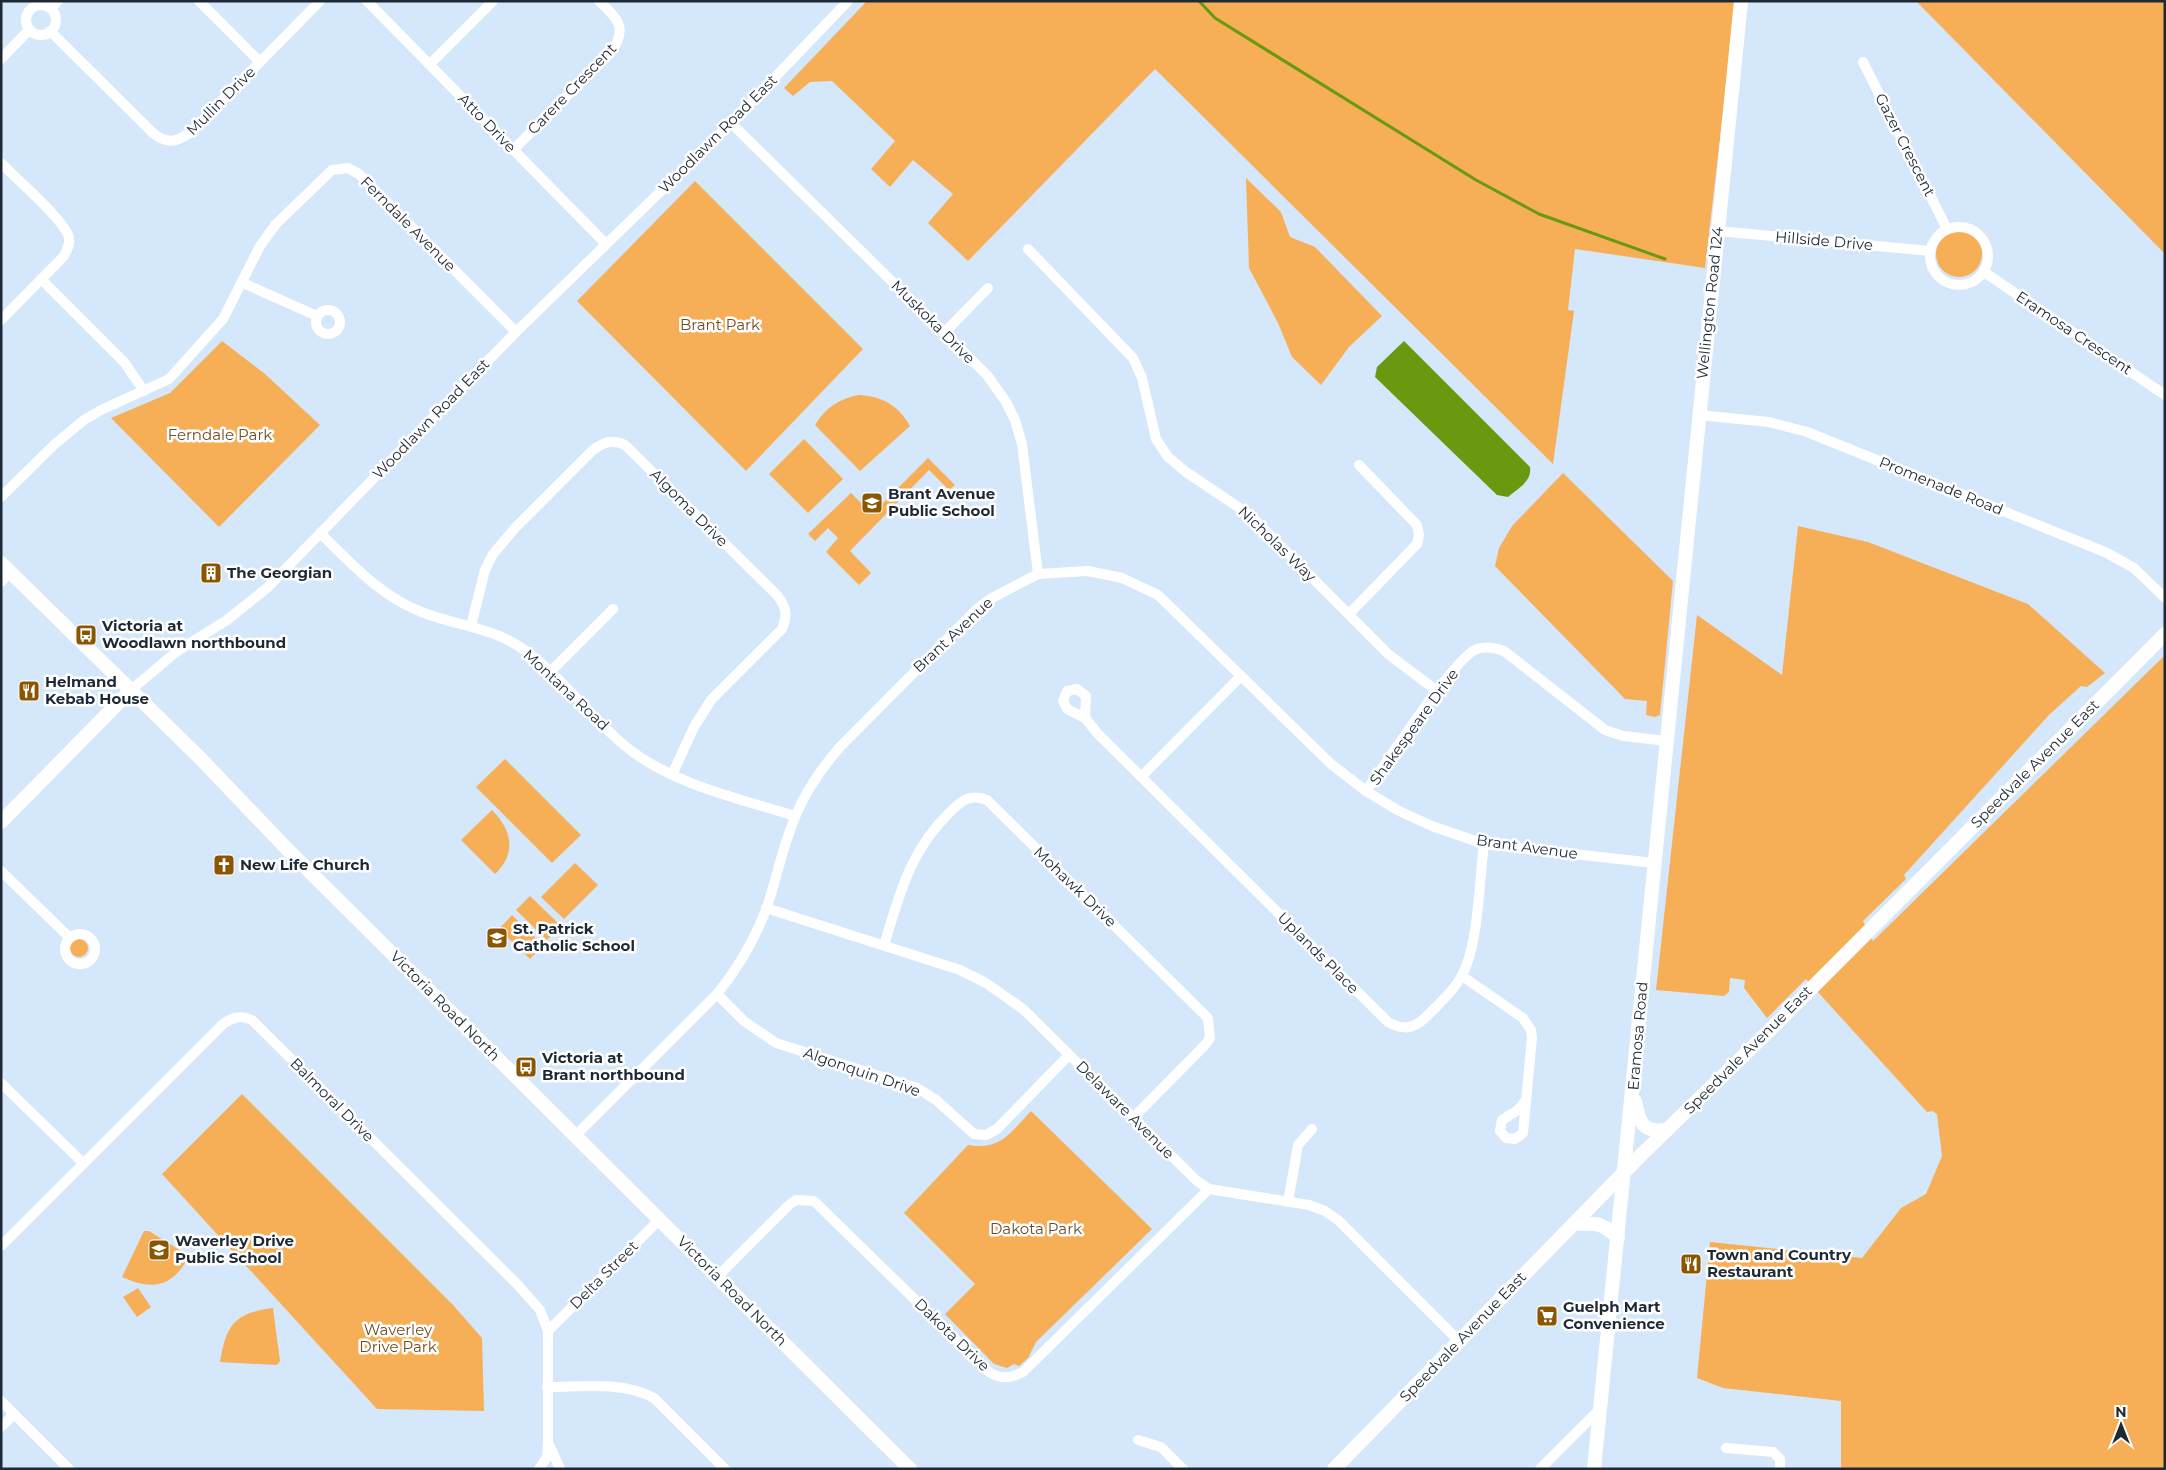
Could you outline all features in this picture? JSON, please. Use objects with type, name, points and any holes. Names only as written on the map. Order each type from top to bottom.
[{"type":"main road","name":"Wellington Road 124","points":[[1681,604],[1741,1]]},
{"type":"main road","name":"Victoria Road North","points":[[4,572],[131,690],[910,1469]]},
{"type":"main road","name":"Eramosa Road","points":[[1594,1469],[1681,604]]},
{"type":"main road","name":"Speedvale Avenue East","points":[[1334,1469],[1624,1173],[2165,634]]},
{"type":"main road","name":"Woodlawn Road East","points":[[1,822],[131,690]]},
{"type":"main road","points":[[1633,1090],[1641,1122],[1646,1128],[1656,1131],[1667,1130]]},
{"type":"main road","points":[[1574,1224],[1606,1226],[1618,1238]]},
{"type":"street","points":[[22,1],[29,9]]},
{"type":"street","points":[[199,1],[260,62]]},
{"type":"street","name":"Mullin Drive","points":[[50,31],[153,133],[166,141],[180,139],[192,131],[320,1]]},
{"type":"street","name":"Atto Drive","points":[[367,1],[606,244]]},
{"type":"street","points":[[430,64],[493,1]]},
{"type":"street","name":"Carere Crescent","points":[[513,150],[610,53],[618,42],[620,27],[617,20],[599,1]]},
{"type":"street","name":"Woodlawn Road East","points":[[131,690],[176,652],[239,612],[267,588],[516,332],[731,122],[848,1]]},
{"type":"street","points":[[39,4],[54,5],[56,19],[50,31],[40,35],[29,30],[25,20],[29,9],[39,4]]},
{"type":"street","points":[[1,59],[29,30]]},
{"type":"street","name":"Gazer Crescent","points":[[1863,62],[1947,229]]},
{"type":"street","name":"Muskoka Drive","points":[[731,122],[987,375],[1006,402],[1015,420],[1022,444],[1038,574]]},
{"type":"street","points":[[1,163],[60,221],[67,232],[69,245],[66,252],[41,280],[1,320]]},
{"type":"street","name":"Ferndale Avenue","points":[[1,497],[84,420],[101,410],[169,379],[225,317],[260,246],[276,224],[328,173],[339,168],[348,168],[359,174],[516,332]]},
{"type":"street","points":[[1966,227],[1982,238],[1988,256],[1984,272],[1975,280],[1965,285],[1954,285],[1943,281],[1935,273],[1930,262],[1930,251],[1933,242],[1947,229],[1966,227]]},
{"type":"street","name":"Hillside Drive","points":[[1718,231],[1930,251]]},
{"type":"street","name":"Nicholas Way","points":[[1028,249],[1133,358],[1142,378],[1156,439],[1168,457],[1186,472],[1250,515],[1388,654],[1437,691]]},
{"type":"street","name":"Eramosa Crescent","points":[[1984,272],[2165,395]]},
{"type":"street","points":[[41,280],[124,362],[144,391]]},
{"type":"street","points":[[243,283],[317,316]]},
{"type":"street","points":[[944,333],[988,288]]},
{"type":"street","name":"Promenade Road","points":[[1699,415],[1769,422],[1807,432],[2105,552],[2134,568],[2165,598]]},
{"type":"street","name":"Algoma Drive","points":[[471,626],[485,570],[504,540],[592,450],[602,443],[611,440],[625,445],[777,595],[786,607],[786,618],[782,628],[712,700],[703,712],[672,775]]},
{"type":"street","points":[[1349,614],[1417,544],[1419,535],[1417,525],[1359,465]]},
{"type":"street","name":"Montana Road","points":[[320,533],[374,586],[398,601],[424,613],[471,626],[519,646],[550,672],[624,745],[643,759],[672,775],[795,816]]},
{"type":"street","name":"Brant Avenue","points":[[576,1136],[717,994],[744,955],[766,908],[795,816],[812,784],[839,748],[976,610],[1004,590],[1038,574],[1088,571],[1122,578],[1158,595],[1332,764],[1366,792],[1397,810],[1432,826],[1484,844],[1654,863]]},
{"type":"street","points":[[550,672],[613,609]]},
{"type":"street","name":"Shakespeare Drive","points":[[1366,792],[1437,691],[1464,658],[1476,649],[1490,647],[1504,651],[1605,730],[1623,736],[1667,742]]},
{"type":"street","points":[[1141,777],[1241,676]]},
{"type":"street","name":"Uplands Place","points":[[1085,718],[1098,734],[1388,1022],[1403,1028],[1420,1024],[1449,994],[1462,976],[1471,949],[1484,844]]},
{"type":"street","name":"Mohawk Drive","points":[[884,945],[905,879],[924,840],[962,800],[978,797],[987,800],[1208,1018],[1210,1038],[1204,1046],[1132,1118]]},
{"type":"street","points":[[1,871],[70,937]]},
{"type":"street","name":"Delaware Avenue","points":[[766,908],[960,970],[986,983],[1023,1009],[1186,1170],[1210,1189],[1309,1205],[1325,1211],[1338,1220],[1459,1341]]},
{"type":"street","points":[[1462,976],[1529,1024],[1532,1038],[1526,1100]]},
{"type":"street","name":"Algonquin Drive","points":[[717,994],[744,1021],[776,1043],[917,1088],[936,1100],[974,1134],[986,1136],[996,1130],[1069,1056]]},
{"type":"street","name":"Balmoral Drive","points":[[1,1246],[223,1024],[231,1018],[245,1017],[258,1026],[518,1284],[540,1310],[548,1332],[548,1442],[547,1457],[539,1469]]},
{"type":"street","points":[[1,1083],[82,1163]]},
{"type":"street","points":[[1288,1202],[1298,1145],[1312,1130]]},
{"type":"street","name":"Dakota Drive","points":[[718,1276],[788,1204],[796,1200],[814,1201],[989,1372],[1003,1378],[1012,1377],[1023,1372],[1210,1189]]},
{"type":"street","name":"Delta Street","points":[[548,1332],[660,1219]]},
{"type":"street","points":[[547,1387],[624,1387],[640,1391],[654,1398],[725,1469]]},
{"type":"street","points":[[1,1401],[70,1469]]},
{"type":"street","points":[[1540,1469],[1601,1408]]},
{"type":"street","points":[[1,1427],[14,1414]]},
{"type":"street","points":[[1138,1440],[1161,1447],[1183,1469]]},
{"type":"street","points":[[548,1442],[560,1469]]},
{"type":"street","points":[[1726,1448],[1773,1452],[1780,1459],[1780,1469]]},
{"type":"green space","points":[[867,1],[1736,1],[1705,268],[1575,249],[1568,310],[1574,311],[1553,464],[1155,69],[968,261],[928,223],[953,194],[913,160],[890,187],[871,169],[895,141],[832,81],[810,82],[793,96],[784,88]]},
{"type":"green space","points":[[1916,1],[2165,1],[2165,254]]},
{"type":"green space","points":[[1246,178],[1281,212],[1290,237],[1315,247],[1382,316],[1349,347],[1321,385],[1292,357],[1278,323],[1249,268]]},
{"type":"green space","name":"Brant Park","points":[[695,181],[863,349],[746,471],[577,301]]},
{"type":"green space","points":[[1954,231],[1964,231],[1978,241],[1982,254],[1978,267],[1972,273],[1964,277],[1954,277],[1940,267],[1936,259],[1936,249],[1946,235]]},
{"type":"green space","name":"Ferndale Park","points":[[222,341],[265,374],[320,425],[219,527],[111,418],[170,393]]},
{"type":"green space","points":[[858,395],[875,397],[895,407],[910,426],[860,471],[815,425],[833,405]]},
{"type":"green space","points":[[804,439],[843,479],[808,513],[769,474]]},
{"type":"green space","points":[[928,458],[955,485],[949,490],[929,470],[850,551],[871,573],[859,585],[826,552],[838,538],[828,528],[815,541],[808,534],[851,493],[870,512],[874,512]]},
{"type":"green space","points":[[1563,473],[1673,581],[1660,715],[1655,717],[1646,715],[1647,701],[1625,699],[1495,566],[1499,548],[1512,526]]},
{"type":"green space","points":[[1798,526],[1868,542],[2028,604],[2105,673],[2087,687],[2081,686],[2049,715],[1904,875],[1906,879],[1863,921],[1873,941],[2165,655],[2165,1469],[1841,1469],[1841,1401],[1723,1388],[1697,1378],[1710,1242],[1862,1258],[1901,1208],[1926,1194],[1942,1156],[1937,1114],[1932,1111],[1927,1112],[1806,979],[1767,1018],[1744,988],[1745,980],[1730,978],[1729,992],[1724,996],[1656,990],[1697,615],[1782,675]]},
{"type":"green space","points":[[505,759],[581,835],[552,863],[476,787]]},
{"type":"green space","points":[[492,810],[504,825],[509,842],[507,858],[495,874],[461,840]]},
{"type":"green space","points":[[575,863],[598,885],[564,919],[541,897]]},
{"type":"green space","points":[[530,896],[561,926],[547,940],[516,910]]},
{"type":"green space","points":[[512,915],[543,945],[530,959],[499,929]]},
{"type":"green space","points":[[79,939],[85,942],[88,948],[85,954],[79,957],[73,954],[70,948],[73,942]]},
{"type":"green space","name":"Waverley Drive Park","points":[[242,1094],[453,1305],[482,1338],[484,1411],[377,1409],[162,1174]]},
{"type":"green space","name":"Dakota Park","points":[[1031,1111],[1152,1229],[1036,1342],[1028,1358],[1019,1366],[1014,1364],[1007,1368],[994,1364],[945,1314],[975,1284],[904,1213],[968,1145],[989,1145],[997,1142],[1011,1133]]},
{"type":"green space","points":[[144,1231],[149,1231],[189,1256],[183,1266],[169,1280],[153,1285],[143,1284],[122,1277]]},
{"type":"green space","points":[[138,1288],[151,1307],[137,1317],[123,1297]]},
{"type":"green space","points":[[273,1308],[280,1361],[277,1365],[220,1362],[225,1339],[234,1323],[249,1313]]},
{"type":"shaded area","points":[[1404,341],[1530,467],[1527,481],[1508,497],[1497,495],[1375,377],[1377,367]]},
{"type":"waterway","points":[[1199,1],[1215,18],[1476,180],[1539,214],[1665,259]]},
{"type":"place","name":"Brant Avenue Public School","points":[[872,503]]},
{"type":"place","name":"The Georgian","points":[[211,573]]},
{"type":"place","name":"Victoria at Woodlawn northbound","points":[[86,635]]},
{"type":"place","name":"Helmand Kebab House","points":[[29,691]]},
{"type":"place","name":"New Life Church","points":[[224,865]]},
{"type":"place","name":"St. Patrick Catholic School","points":[[497,938]]},
{"type":"place","name":"Victoria at Brant northbound","points":[[526,1067]]},
{"type":"place","name":"Waverley Drive Public School","points":[[159,1250]]},
{"type":"place","name":"Town and Country Restaurant","points":[[1691,1264]]},
{"type":"place","name":"Guelph Mart Convenience","points":[[1547,1316]]}]
